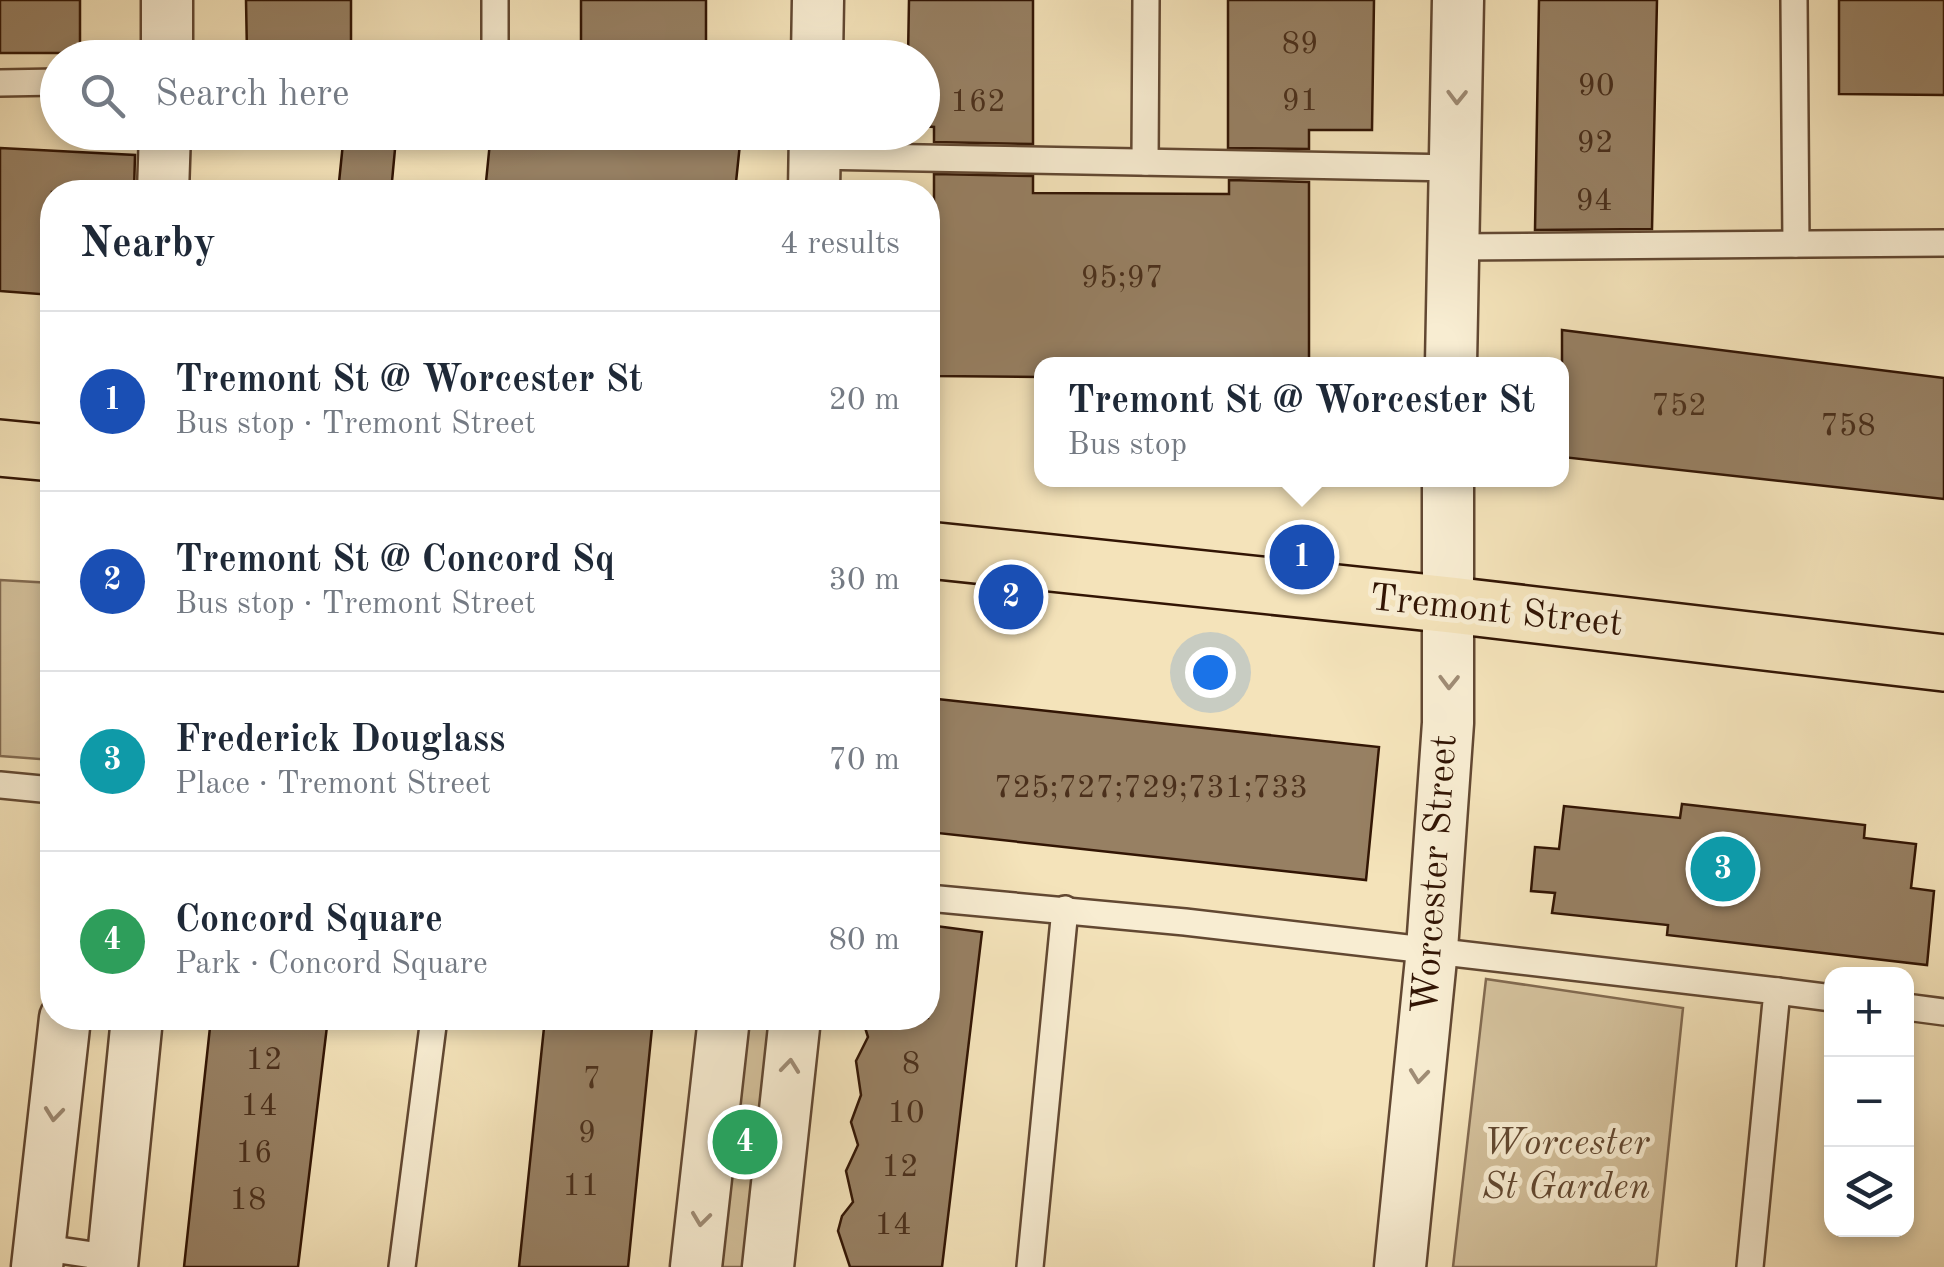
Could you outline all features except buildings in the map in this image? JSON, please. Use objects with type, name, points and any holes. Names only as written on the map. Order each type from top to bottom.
[{"type":"main road","points":[[0,448],[40,452]]},
{"type":"main road","name":"Tremont Street","points":[[940,551],[1450,605],[1944,663]]},
{"type":"street","points":[[167,0],[167,40]]},
{"type":"street","points":[[817,40],[818,0]]},
{"type":"street","points":[[1451,357],[1458,0]]},
{"type":"street","points":[[163,180],[164,150]]},
{"type":"street","name":"Worcester Street","points":[[1400,1267],[1432,950],[1448,723],[1448,487]]},
{"type":"street","points":[[38,1257],[64,1030]]},
{"type":"street","points":[[112,1262],[136,1030]]},
{"type":"street","points":[[696,1267],[723,1030]]},
{"type":"street","points":[[768,1267],[795,1030]]},
{"type":"lane","points":[[495,0],[495,40]]},
{"type":"lane","points":[[1144,162],[1146,0]]},
{"type":"lane","points":[[1794,0],[1796,244]]},
{"type":"lane","points":[[0,82],[40,82]]},
{"type":"lane","points":[[815,160],[1456,168]]},
{"type":"lane","points":[[1454,247],[1944,243]]},
{"type":"lane","points":[[0,786],[40,789]]},
{"type":"lane","points":[[940,899],[1064,909],[1824,997]]},
{"type":"lane","points":[[1030,1267],[1064,909]]},
{"type":"lane","points":[[1750,1267],[1777,991]]},
{"type":"lane","points":[[1914,1008],[1944,1012]]},
{"type":"lane","points":[[402,1267],[432,1030]]},
{"type":"lane","points":[[38,1257],[112,1262]]},
{"type":"green space","points":[[0,580],[40,582],[40,759],[0,756]]},
{"type":"green space","name":"Worcester St Garden","points":[[1486,979],[1683,1008],[1656,1267],[1453,1267]]},
{"type":"green space","points":[[743,1030],[772,1030],[746,1267],[717,1267]]},
{"type":"place","name":"Tremont St @ Worcester St","points":[[1302,557]]},
{"type":"place","name":"Tremont St @ Concord Sq","points":[[1011,597]]},
{"type":"place","name":"Frederick Douglass","points":[[1723,869]]},
{"type":"place","name":"Concord Square","points":[[745,1142]]}]
